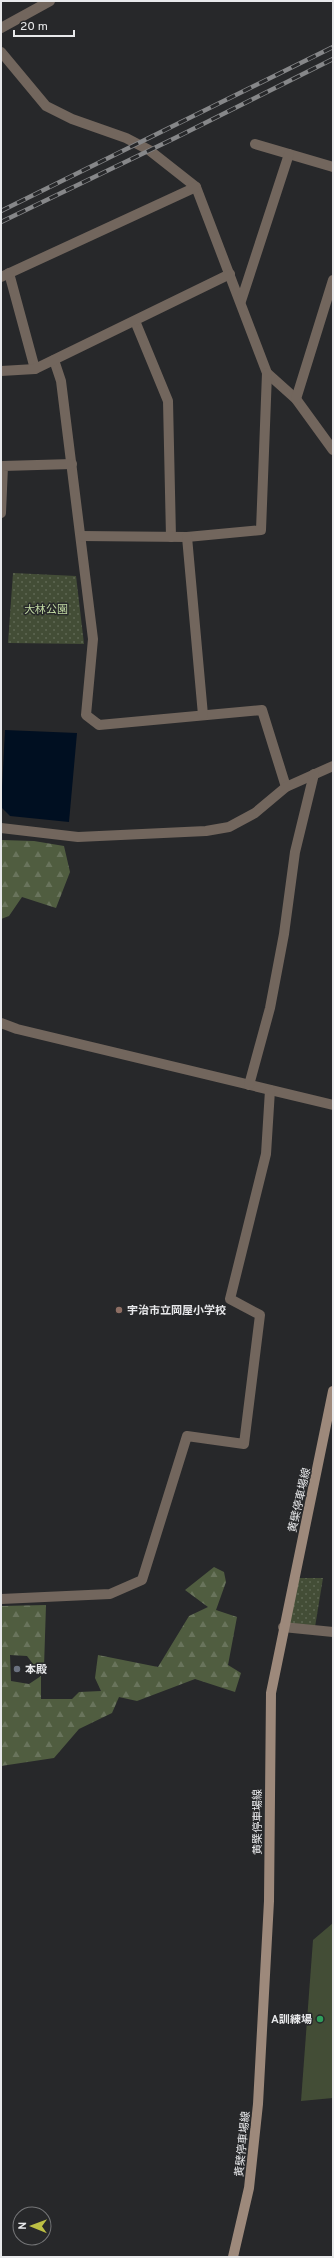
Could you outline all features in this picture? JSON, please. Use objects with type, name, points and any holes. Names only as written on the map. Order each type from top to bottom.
[{"type":"main road","name":"黄檗停車場線","points":[[233,2257],[250,2181],[258,2104],[269,1901],[270,1706],[283,1627],[323,1448],[333,1391]]},
{"type":"street","points":[[1,28],[50,1]]},
{"type":"street","points":[[1,52],[46,106],[72,119],[126,138],[149,150],[196,187],[241,301],[267,374],[261,530],[187,537],[81,536]]},
{"type":"street","points":[[255,144],[333,167]]},
{"type":"street","points":[[241,301],[289,154]]},
{"type":"street","points":[[35,369],[5,275],[196,187]]},
{"type":"street","points":[[1,371],[35,369],[230,274]]},
{"type":"street","points":[[296,399],[333,280]]},
{"type":"street","points":[[136,321],[168,401],[171,537]]},
{"type":"street","points":[[54,360],[61,381],[81,536],[92,639],[86,715],[99,725],[262,710],[286,787]]},
{"type":"street","points":[[267,374],[296,399],[333,450]]},
{"type":"street","points":[[1,513],[3,466],[72,464]]},
{"type":"street","points":[[187,537],[203,715]]},
{"type":"street","points":[[1,828],[78,836],[206,830],[229,826],[255,813],[286,787],[333,766]]},
{"type":"street","points":[[249,1084],[270,1008],[284,934],[295,852],[314,774]]},
{"type":"street","points":[[1,1023],[17,1029],[333,1105]]},
{"type":"street","points":[[1,1600],[110,1594],[142,1580],[187,1436],[244,1444],[260,1315],[230,1299],[266,1154],[270,1090]]},
{"type":"street","points":[[283,1627],[333,1632]]},
{"type":"green space","name":"大林公園","points":[[13,573],[76,576],[84,644],[8,643]]},
{"type":"green space","points":[[1,840],[34,841],[64,846],[70,872],[56,908],[22,897],[9,916],[1,919]]},
{"type":"green space","points":[[214,1567],[224,1572],[226,1582],[216,1610],[237,1617],[228,1665],[241,1673],[235,1692],[195,1679],[137,1701],[119,1697],[112,1713],[79,1729],[54,1758],[1,1766],[1,1606],[46,1605],[44,1667],[33,1664],[27,1656],[10,1655],[11,1681],[29,1684],[41,1676],[41,1699],[72,1699],[79,1692],[101,1691],[95,1678],[98,1655],[158,1667],[189,1616],[208,1607],[185,1590]]},
{"type":"green space","points":[[297,1578],[323,1578],[315,1627],[286,1625]]},
{"type":"green space","name":"A訓練場","points":[[333,1923],[333,2098],[301,2101],[313,1940]]},
{"type":"water","points":[[5,730],[77,733],[69,822],[10,816],[1,807]]},
{"type":"railway","points":[[1,211],[333,47]]},
{"type":"railway","points":[[1,222],[175,138],[333,59]]},
{"type":"place","name":"宇治市立岡屋小学校","points":[[119,1310]]},
{"type":"place","name":"本殿","points":[[17,1669]]},
{"type":"place","name":"A訓練場","points":[[320,2019]]}]
